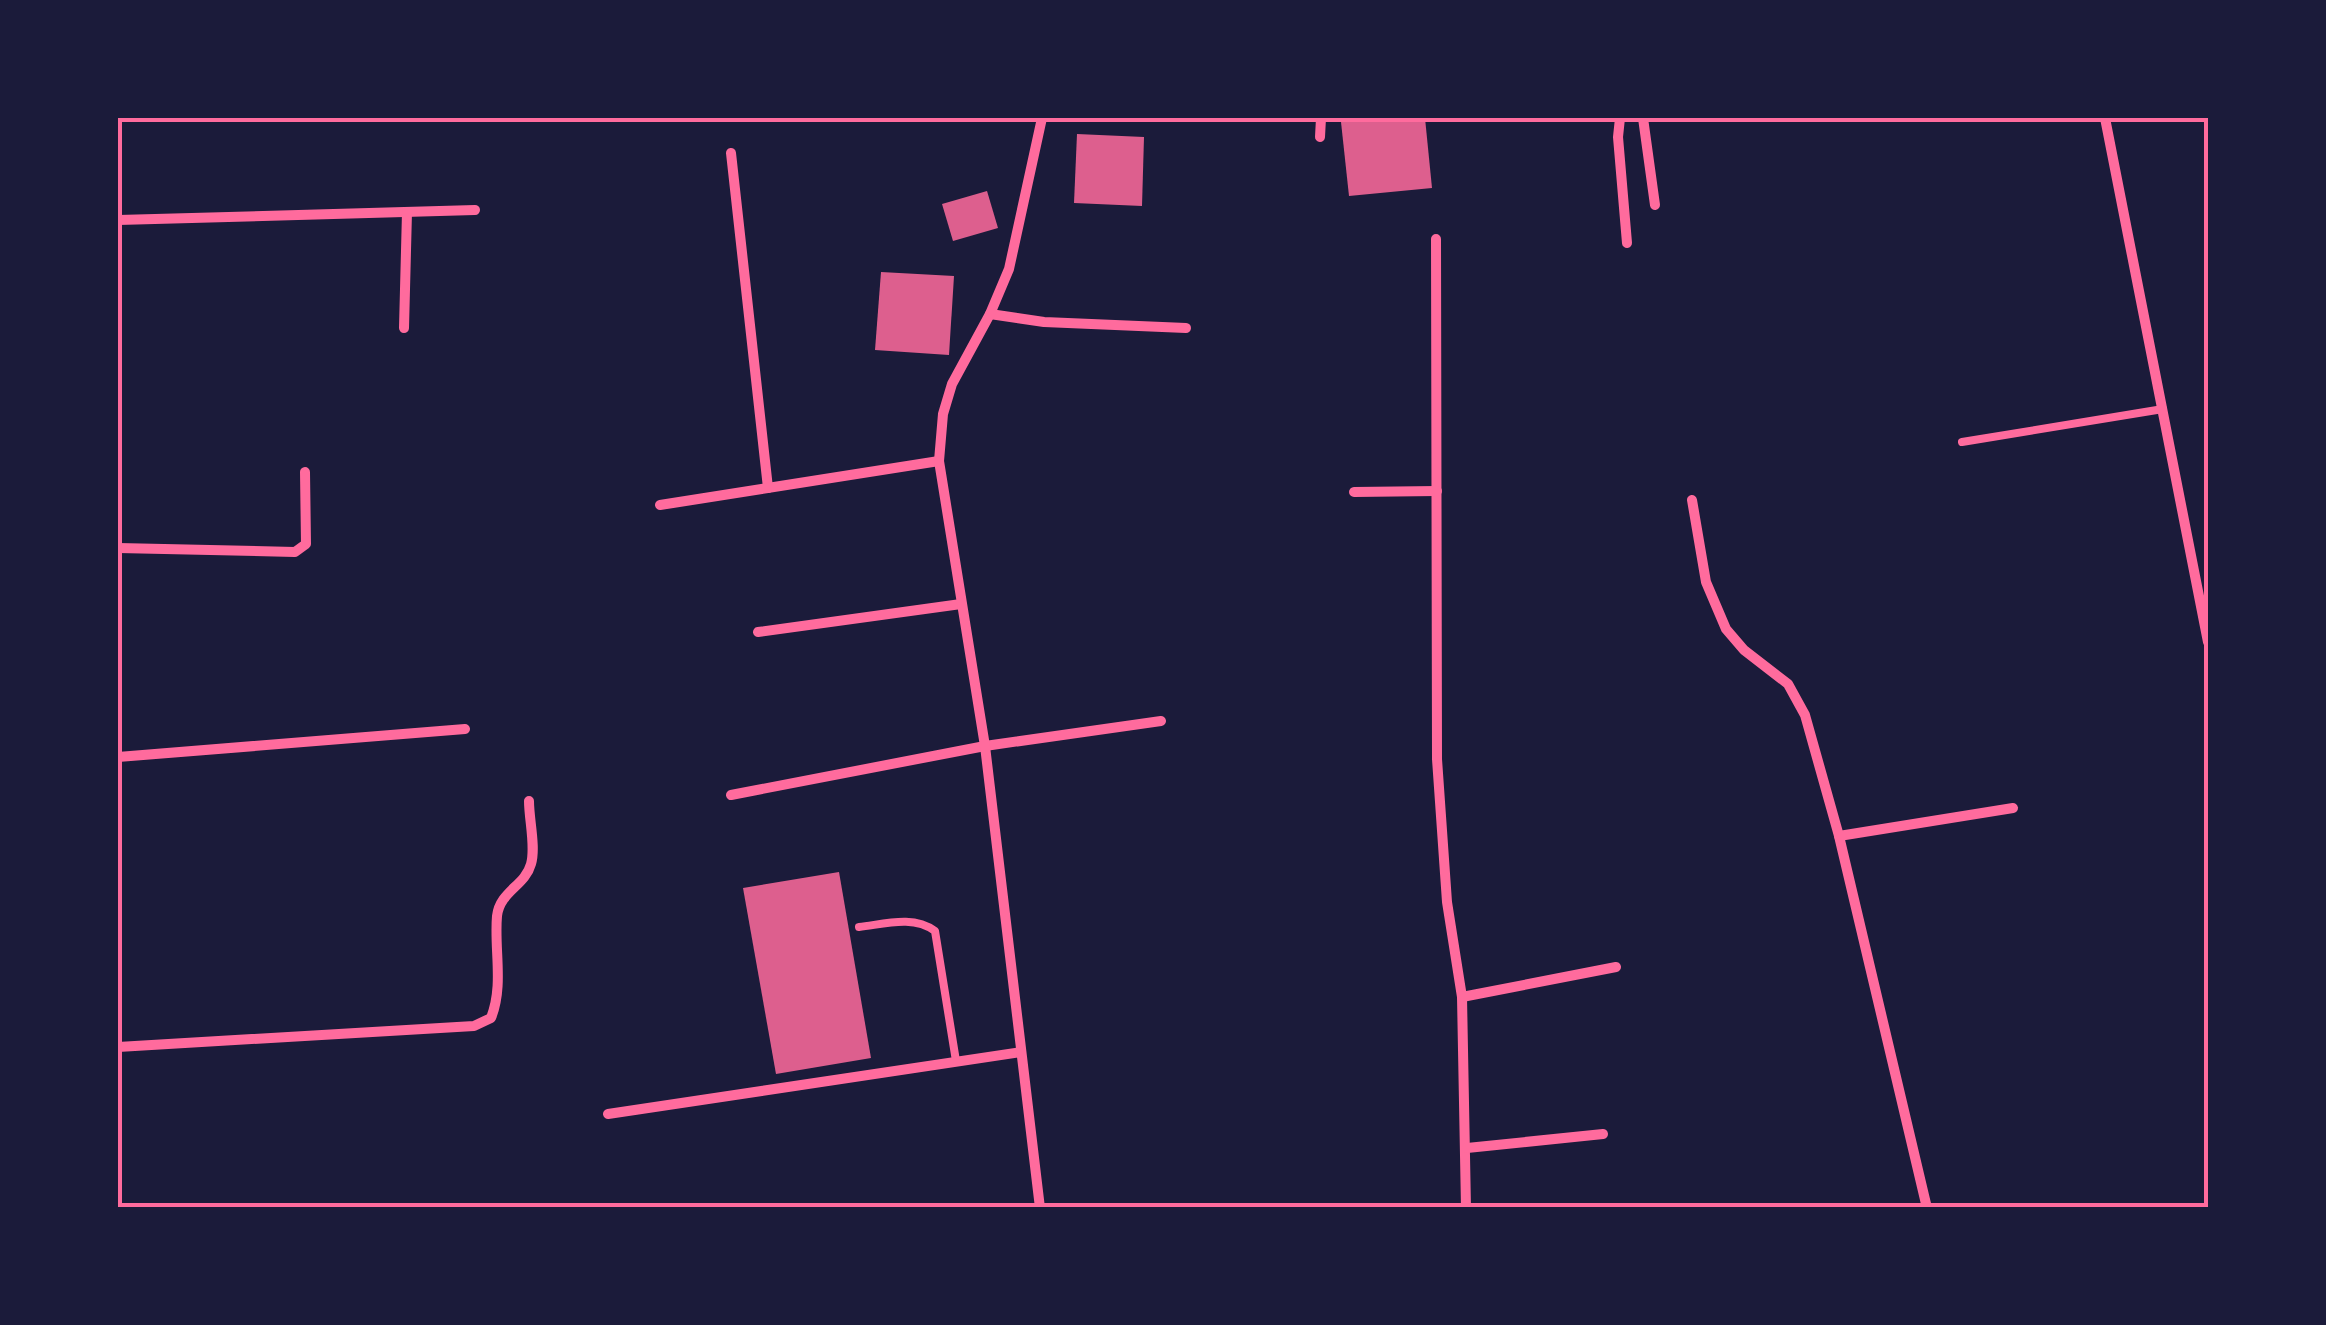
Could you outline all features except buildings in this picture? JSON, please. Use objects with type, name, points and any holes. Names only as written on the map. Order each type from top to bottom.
[{"type":"street","points":[[1040,1208],[986,746],[938,461],[943,414],[952,384],[1009,270],[1042,118]]},
{"type":"street","points":[[1320,137],[1321,118]]},
{"type":"street","points":[[1620,118],[1618,137],[1627,243]]},
{"type":"street","points":[[1643,118],[1654,205]]},
{"type":"street","points":[[2105,118],[2208,642]]},
{"type":"street","points":[[731,153],[768,488]]},
{"type":"street","points":[[118,220],[475,210]]},
{"type":"street","points":[[404,328],[408,212]]},
{"type":"street","points":[[1436,239],[1438,760],[1447,902],[1462,997],[1466,1208]]},
{"type":"street","points":[[990,314],[1044,322],[1186,328]]},
{"type":"street","points":[[660,505],[938,461]]},
{"type":"street","points":[[118,548],[295,552],[306,544],[304,472]]},
{"type":"street","points":[[1354,492],[1437,490]]},
{"type":"street","points":[[1692,500],[1706,582],[1726,629],[1744,650],[1788,684],[1805,715],[1839,836],[1927,1208]]},
{"type":"street","points":[[758,632],[961,604]]},
{"type":"street","points":[[732,795],[986,746],[1161,721]]},
{"type":"street","points":[[118,757],[464,729]]},
{"type":"street","points":[[118,1047],[474,1026],[491,1018],[498,1001],[497,912],[507,891],[524,878],[531,863],[528,801]]},
{"type":"street","points":[[1839,836],[2013,808]]},
{"type":"street","points":[[1462,997],[1616,967]]},
{"type":"street","points":[[608,1114],[1021,1052]]},
{"type":"street","points":[[1467,1148],[1603,1134]]},
{"type":"lane","points":[[1962,442],[2163,409]]},
{"type":"lane","points":[[859,928],[908,921],[923,922],[935,932],[956,1061]]}]
